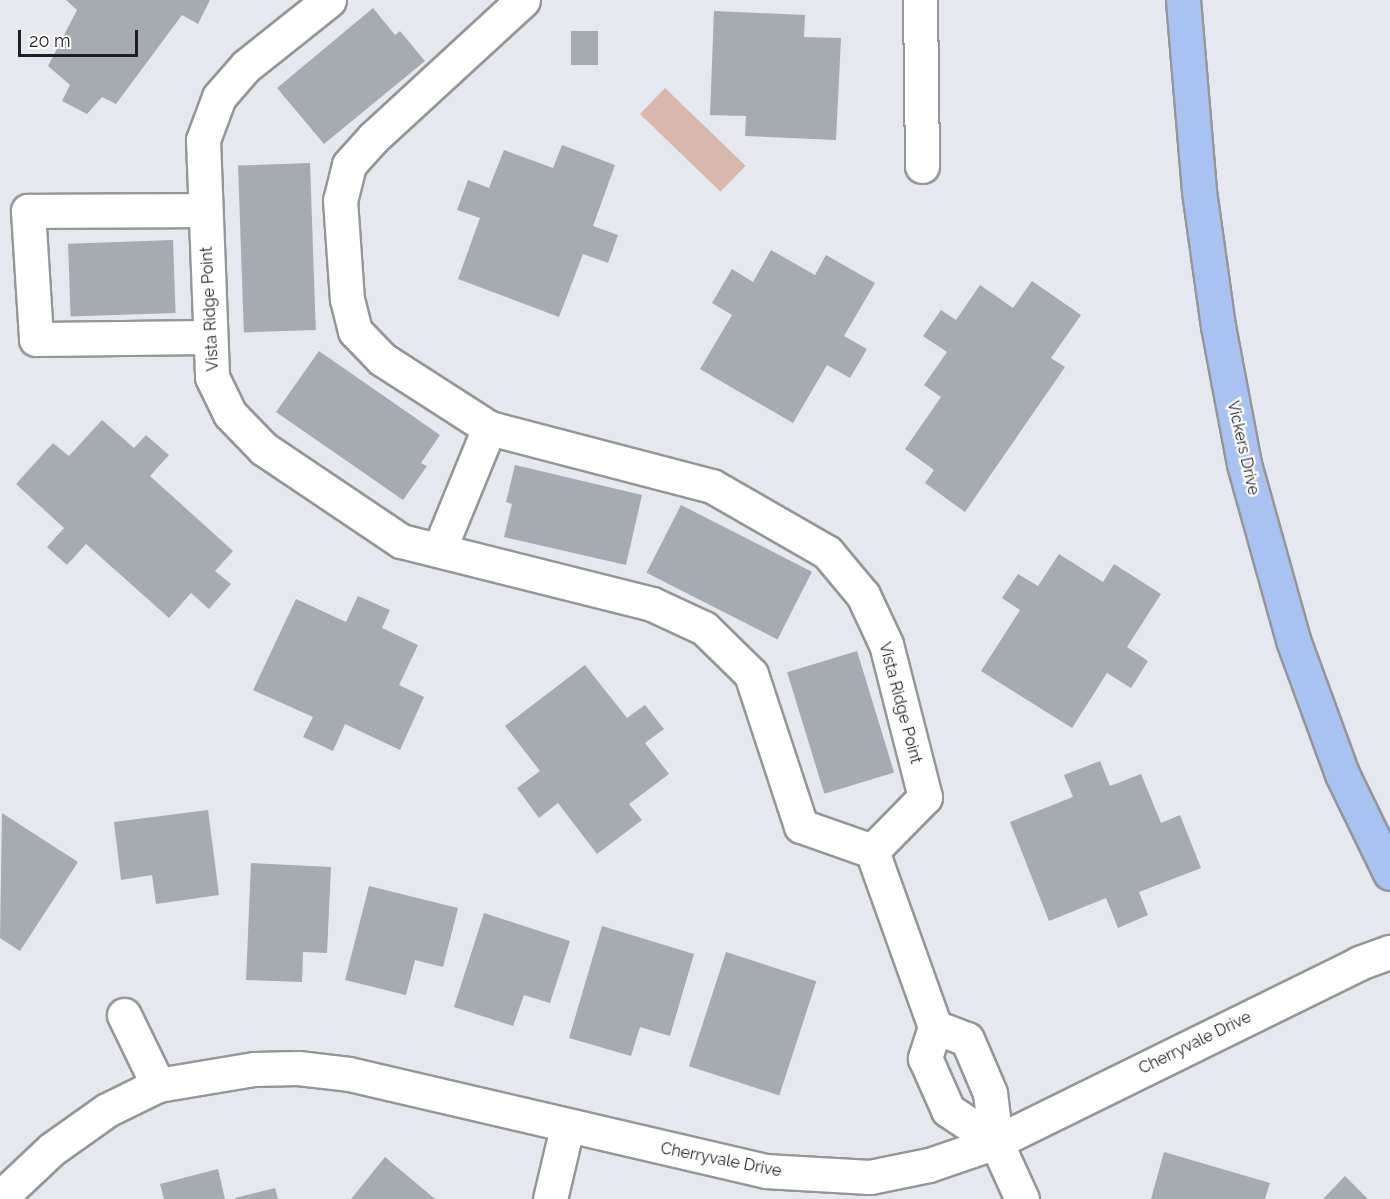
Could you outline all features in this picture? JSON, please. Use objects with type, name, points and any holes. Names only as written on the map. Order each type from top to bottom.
[{"type":"main road","name":"Vickers Drive","points":[[1176,3],[1200,202],[1218,326],[1244,464],[1305,673],[1342,774],[1390,873]]},
{"type":"street","name":"Vista Ridge Point","points":[[329,0],[246,66],[219,97],[203,140],[212,377],[230,414],[264,449],[401,541],[652,604],[704,628],[751,674],[801,826],[872,852],[925,797],[886,644],[863,595],[827,552],[712,486],[489,428],[382,358],[355,331],[347,299],[340,200],[349,165],[373,138],[523,0]]},
{"type":"street","points":[[920,0],[922,166]]},
{"type":"street","points":[[206,210],[28,211],[36,339],[210,338]]},
{"type":"street","points":[[440,550],[489,428]]},
{"type":"street","points":[[872,852],[935,1026],[925,1058],[948,1110],[996,1142]]},
{"type":"street","name":"Cherryvale Drive","points":[[0,1198],[52,1149],[108,1110],[158,1085],[254,1069],[298,1068],[349,1074],[765,1171],[821,1177],[879,1175],[929,1165],[996,1142],[1359,963],[1390,952]]},
{"type":"street","points":[[124,1015],[158,1085]]},
{"type":"street","points":[[935,1026],[967,1039],[990,1093],[996,1142],[1022,1199]]},
{"type":"street","points":[[549,1199],[567,1126]]},
{"type":"shaded area","points":[[665,88],[746,166],[721,192],[640,114]]},
{"type":"building","points":[[66,0],[210,0],[198,24],[182,15],[116,104],[102,97],[87,114],[62,101],[70,85],[48,66],[77,10]]},
{"type":"building","points":[[373,8],[395,35],[400,31],[425,61],[324,144],[277,88]]},
{"type":"building","points":[[714,11],[805,15],[804,37],[841,38],[836,140],[745,136],[746,116],[710,115]]},
{"type":"building","points":[[571,31],[598,31],[598,65],[571,65]]},
{"type":"building","points":[[562,145],[615,165],[593,226],[618,235],[608,263],[583,254],[559,317],[458,279],[480,218],[457,210],[468,180],[489,188],[504,150],[553,168]]},
{"type":"building","points":[[310,163],[316,330],[244,332],[238,166]]},
{"type":"building","points":[[173,240],[176,313],[71,317],[68,244]]},
{"type":"building","points":[[771,250],[815,275],[826,255],[875,283],[844,336],[867,349],[850,378],[827,365],[793,423],[700,369],[732,315],[712,303],[732,269],[753,282]]},
{"type":"building","points":[[1032,281],[1081,315],[1051,358],[1065,367],[965,512],[925,483],[934,470],[905,449],[941,397],[924,385],[947,352],[923,336],[941,310],[956,320],[980,285],[1013,308]]},
{"type":"building","points":[[319,351],[440,435],[421,463],[427,466],[403,500],[276,412]]},
{"type":"building","points":[[102,420],[134,448],[146,435],[169,455],[150,476],[233,551],[215,571],[231,584],[209,609],[191,593],[169,618],[86,544],[67,565],[47,547],[64,528],[16,484],[53,443],[69,456]]},
{"type":"building","points":[[515,465],[642,495],[626,565],[504,537],[512,504],[506,502]]},
{"type":"building","points":[[681,505],[812,572],[777,639],[646,573]]},
{"type":"building","points":[[1059,554],[1103,582],[1114,564],[1161,594],[1127,647],[1148,661],[1131,688],[1107,673],[1072,728],[981,671],[1020,610],[1002,598],[1018,574],[1038,586]]},
{"type":"building","points":[[358,596],[390,610],[382,628],[418,645],[399,685],[424,697],[400,750],[345,724],[333,751],[303,737],[313,717],[253,690],[296,599],[346,622]]},
{"type":"building","points":[[857,651],[894,772],[824,794],[787,672]]},
{"type":"building","points":[[585,665],[627,718],[645,705],[664,729],[645,743],[669,774],[629,804],[642,820],[597,854],[558,803],[539,818],[517,788],[540,771],[505,726]]},
{"type":"building","points":[[1100,761],[1110,786],[1141,774],[1161,823],[1180,815],[1201,868],[1139,892],[1148,915],[1118,928],[1106,898],[1049,921],[1010,822],[1073,797],[1064,775]]},
{"type":"building","points":[[208,810],[219,895],[156,904],[152,875],[121,880],[114,822]]},
{"type":"building","points":[[2,813],[78,862],[20,951],[0,938]]},
{"type":"building","points":[[251,863],[331,867],[327,953],[303,952],[302,982],[246,980]]},
{"type":"building","points":[[369,886],[458,908],[443,967],[415,960],[406,995],[345,980]]},
{"type":"building","points":[[484,913],[570,941],[550,1003],[524,995],[513,1026],[454,1007]]},
{"type":"building","points":[[602,926],[694,954],[670,1036],[640,1027],[631,1056],[569,1038]]},
{"type":"building","points":[[726,952],[816,981],[779,1095],[689,1066]]},
{"type":"building","points":[[1164,1152],[1270,1183],[1265,1199],[1151,1199]]},
{"type":"building","points":[[385,1157],[435,1199],[351,1199]]},
{"type":"building","points":[[218,1169],[225,1199],[164,1199],[160,1184]]},
{"type":"building","points":[[1345,1176],[1368,1199],[1323,1199]]},
{"type":"building","points":[[275,1188],[278,1199],[235,1199],[235,1198]]}]
